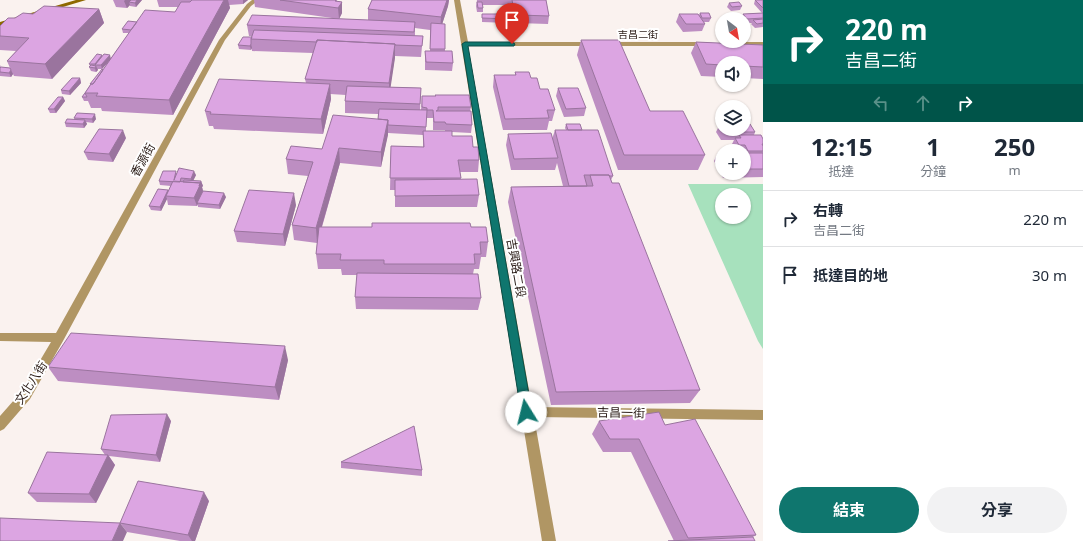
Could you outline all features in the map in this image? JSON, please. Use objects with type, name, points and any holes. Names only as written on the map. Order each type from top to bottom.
[{"type":"street","points":[[0,24],[83,0]]},
{"type":"street","name":"香源街","points":[[59,338],[222,40],[249,5],[256,0]]},
{"type":"street","name":"吉興路二段","points":[[457,0],[549,541]]},
{"type":"street","name":"吉昌二街","points":[[465,44],[715,44]]},
{"type":"street","points":[[751,44],[763,44]]},
{"type":"street","points":[[0,337],[59,338]]},
{"type":"street","name":"文化八街","points":[[0,425],[26,394],[59,338]]},
{"type":"street","name":"吉昌一街","points":[[526,412],[763,415]]},
{"type":"green space","points":[[688,184],[763,184],[763,349],[758,341]]},
{"type":"building","points":[[131,0],[137,0],[135,3],[129,2]]},
{"type":"building","points":[[192,0],[224,0],[169,100],[96,96],[98,93],[85,93],[91,84],[93,84],[145,10],[175,12],[181,2],[190,2]]},
{"type":"building","points":[[280,0],[336,0],[335,1],[342,2],[338,8]]},
{"type":"building","points":[[372,0],[447,0],[441,17],[368,9]]},
{"type":"building","points":[[512,0],[546,0],[549,16],[519,15],[518,10],[514,10]]},
{"type":"building","points":[[755,0],[763,0],[763,8]]},
{"type":"building","points":[[477,2],[482,2],[483,8],[478,8]]},
{"type":"building","points":[[739,2],[742,6],[732,7],[729,3]]},
{"type":"building","points":[[44,6],[99,9],[45,64],[7,61],[29,38],[0,36],[0,26],[8,18],[15,18],[23,13],[33,14]]},
{"type":"building","points":[[700,13],[709,13],[711,18],[702,18]]},
{"type":"building","points":[[763,13],[763,18],[751,19],[751,14]]},
{"type":"building","points":[[482,14],[508,14],[509,19],[482,18]]},
{"type":"building","points":[[679,14],[698,14],[705,24],[686,24]]},
{"type":"building","points":[[252,15],[415,22],[414,32],[247,25]]},
{"type":"building","points":[[763,19],[763,23],[757,24],[753,20]]},
{"type":"building","points":[[128,21],[137,22],[131,30],[122,29]]},
{"type":"building","points":[[431,23],[445,24],[445,49],[430,49]]},
{"type":"building","points":[[254,30],[423,36],[422,46],[317,40],[317,42],[251,39]]},
{"type":"building","points":[[243,37],[252,37],[250,46],[238,45]]},
{"type":"building","points":[[317,40],[395,44],[389,83],[305,79]]},
{"type":"building","points":[[581,40],[619,40],[650,111],[683,111],[705,155],[624,155]]},
{"type":"building","points":[[696,42],[715,43],[715,48],[751,48],[751,44],[763,45],[763,67],[751,66],[751,56],[715,56],[715,65],[706,64]]},
{"type":"building","points":[[425,51],[452,51],[453,63],[426,62]]},
{"type":"building","points":[[97,54],[102,55],[95,64],[89,64]]},
{"type":"building","points":[[104,54],[110,55],[101,65],[95,65]]},
{"type":"building","points":[[91,65],[96,66],[95,68],[89,67]]},
{"type":"building","points":[[1,67],[10,68],[11,70],[9,73],[0,72]]},
{"type":"building","points":[[102,69],[103,70],[93,84],[90,84]]},
{"type":"building","points":[[515,72],[529,72],[531,78],[537,78],[540,89],[548,89],[555,110],[547,110],[549,118],[505,119],[494,75],[516,75]]},
{"type":"building","points":[[72,78],[80,78],[69,91],[61,90]]},
{"type":"building","points":[[219,79],[330,84],[321,119],[210,114],[211,112],[205,111]]},
{"type":"building","points":[[347,86],[421,88],[420,104],[345,101]]},
{"type":"building","points":[[558,88],[578,88],[586,108],[566,109]]},
{"type":"building","points":[[435,95],[469,95],[471,107],[438,107],[438,110],[436,111],[471,111],[472,125],[434,122],[433,110],[427,110],[427,108],[422,107],[422,96],[436,96]]},
{"type":"building","points":[[58,97],[63,97],[54,109],[48,109]]},
{"type":"building","points":[[379,109],[427,110],[426,127],[388,125],[388,120],[378,119]]},
{"type":"building","points":[[77,113],[95,114],[92,119],[74,118]]},
{"type":"building","points":[[333,115],[388,120],[381,152],[339,148],[316,228],[292,225],[313,162],[286,159],[291,146],[322,149]]},
{"type":"building","points":[[67,119],[85,120],[83,124],[65,123]]},
{"type":"building","points":[[566,124],[580,124],[582,130],[568,130]]},
{"type":"building","points":[[751,126],[755,132],[751,132]]},
{"type":"building","points":[[99,129],[123,130],[109,154],[84,152]]},
{"type":"building","points":[[555,130],[598,130],[613,176],[584,175],[587,186],[569,186]]},
{"type":"building","points":[[423,131],[452,131],[452,136],[472,136],[473,147],[478,147],[479,160],[458,160],[461,178],[390,178],[391,146],[424,147]]},
{"type":"building","points":[[551,133],[558,158],[514,159],[508,134]]},
{"type":"building","points":[[761,135],[763,139],[763,151],[751,151],[751,144],[738,144],[735,138],[741,138],[740,136]]},
{"type":"building","points":[[751,153],[763,153],[763,169],[751,169]]},
{"type":"building","points":[[179,168],[194,171],[191,179],[181,178],[180,182],[159,181],[163,171],[176,171],[174,180]]},
{"type":"building","points":[[590,175],[609,175],[612,183],[619,183],[700,390],[556,392],[511,187],[593,186]]},
{"type":"building","points":[[477,179],[479,195],[395,196],[395,180]]},
{"type":"building","points":[[184,180],[201,181],[200,183],[183,182]]},
{"type":"building","points":[[173,181],[201,183],[194,198],[166,196]]},
{"type":"building","points":[[158,189],[168,190],[160,207],[149,206]]},
{"type":"building","points":[[249,190],[294,193],[283,234],[234,231]]},
{"type":"building","points":[[203,191],[224,193],[219,205],[197,203]]},
{"type":"building","points":[[372,223],[470,223],[471,227],[486,227],[488,242],[480,242],[481,254],[474,254],[475,264],[384,264],[384,260],[340,260],[341,254],[316,254],[319,227],[372,227]]},
{"type":"building","points":[[357,273],[478,274],[481,298],[355,297]]},
{"type":"building","points":[[71,333],[285,346],[275,387],[48,367]]},
{"type":"building","points":[[659,412],[665,425],[695,419],[756,535],[688,538],[639,439],[610,439],[599,421]]},
{"type":"building","points":[[167,414],[156,455],[101,449],[111,415]]},
{"type":"building","points":[[414,426],[422,470],[341,462]]},
{"type":"building","points":[[47,452],[108,455],[89,494],[28,493]]},
{"type":"building","points":[[138,481],[204,492],[188,535],[120,523]]},
{"type":"building","points":[[0,518],[120,523],[112,541],[0,541]]},
{"type":"building","points":[[753,537],[755,541],[668,541]]},
{"type":"route","points":[[512,44],[465,44],[526,412]]}]
